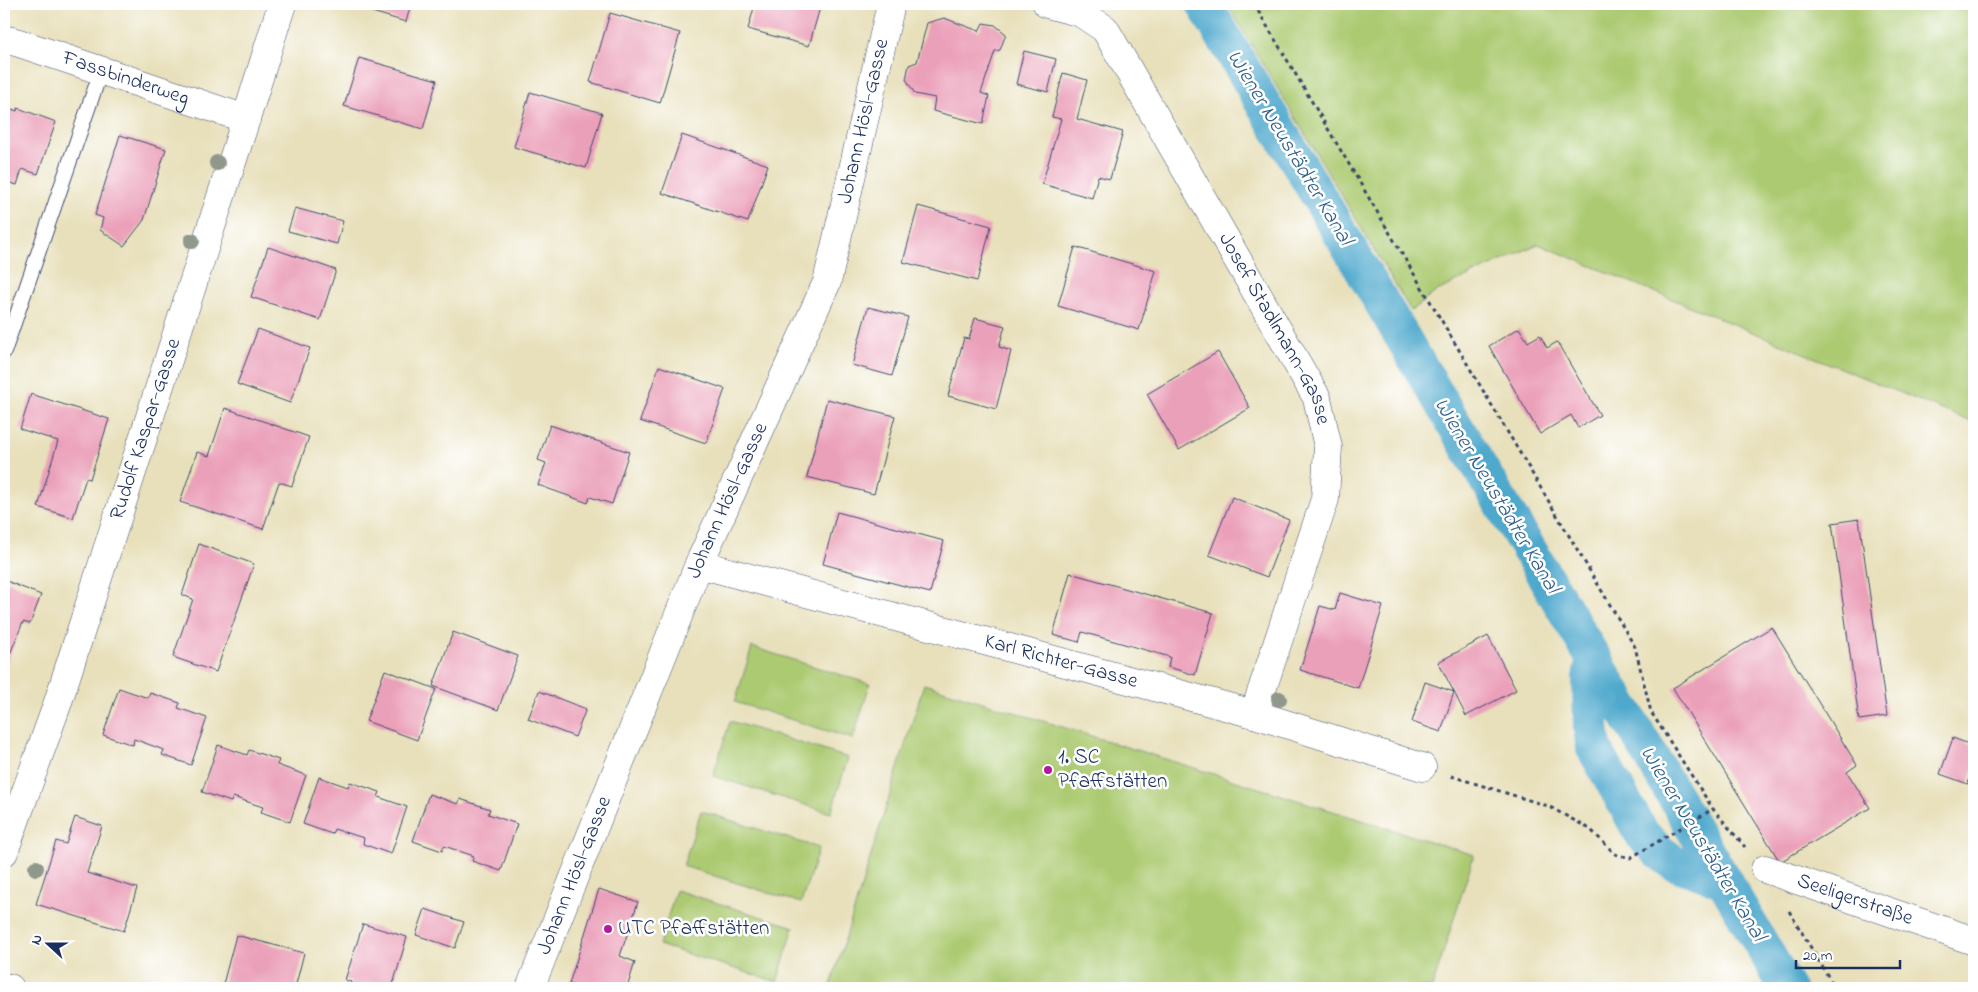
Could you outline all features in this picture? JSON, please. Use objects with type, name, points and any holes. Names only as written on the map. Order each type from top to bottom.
[{"type":"street","name":"Rudolf Kaspar-Gasse","points":[[4,852],[57,705],[282,4]]},
{"type":"street","name":"Johann Hösl-Gasse","points":[[530,988],[699,564],[827,282],[891,4]]},
{"type":"street","name":"Josef Stadlmann-Gasse","points":[[1046,4],[1081,13],[1105,29],[1317,398],[1328,447],[1325,499],[1254,714]]},
{"type":"street","name":"Fassbinderweg","points":[[4,40],[246,119]]},
{"type":"street","name":"Karl Richter-Gasse","points":[[699,564],[1254,714],[1422,767]]},
{"type":"street","name":"Seeligerstraße","points":[[1765,869],[1974,941]]},
{"type":"street","points":[[4,987],[10,988]]},
{"type":"lane","points":[[4,352],[101,71]]},
{"type":"path","points":[[1254,4],[1636,647],[1651,712],[1713,809],[1765,869],[1835,988]]},
{"type":"path","points":[[1422,767],[1548,806],[1590,829],[1615,854],[1630,858],[1713,809]]},
{"type":"green space","points":[[1227,4],[1974,4],[1974,423],[1538,244],[1437,291],[1411,311]]},
{"type":"green space","points":[[752,647],[870,684],[853,739],[735,702]]},
{"type":"green space","name":"1. SC Pfaffstätten","points":[[924,684],[1474,855],[1432,988],[830,988]]},
{"type":"green space","points":[[730,721],[848,758],[831,813],[713,776]]},
{"type":"green space","points":[[701,811],[819,848],[801,903],[683,866]]},
{"type":"green space","points":[[676,890],[794,927],[777,982],[659,945]]},
{"type":"building","points":[[345,4],[411,4],[406,22]]},
{"type":"building","points":[[755,4],[821,4],[809,46],[748,29]]},
{"type":"building","points":[[610,13],[680,33],[660,103],[590,82]]},
{"type":"building","points":[[944,18],[979,31],[983,23],[995,25],[1006,34],[1000,50],[995,51],[981,93],[989,96],[983,124],[933,111],[935,98],[915,94],[906,79],[909,65],[917,62],[927,23]]},
{"type":"building","points":[[1024,51],[1056,59],[1048,92],[1016,84]]},
{"type":"building","points":[[359,58],[437,80],[423,129],[344,106]]},
{"type":"building","points":[[1063,73],[1087,80],[1077,119],[1123,132],[1110,179],[1098,176],[1092,198],[1042,184],[1061,119],[1052,117]]},
{"type":"building","points":[[530,92],[602,113],[586,168],[514,147]]},
{"type":"building","points":[[4,106],[17,111],[18,108],[56,122],[38,174],[22,169],[17,185],[4,181]]},
{"type":"building","points":[[120,135],[166,149],[144,220],[124,246],[100,230],[103,218],[95,215]]},
{"type":"building","points":[[682,135],[768,165],[748,222],[662,193]]},
{"type":"building","points":[[918,206],[991,226],[977,281],[903,262]]},
{"type":"building","points":[[295,208],[343,221],[337,244],[288,231]]},
{"type":"building","points":[[268,247],[336,270],[320,320],[251,297]]},
{"type":"building","points":[[1075,247],[1156,271],[1139,330],[1058,306]]},
{"type":"building","points":[[868,307],[908,317],[892,376],[852,365]]},
{"type":"building","points":[[975,318],[1005,326],[999,347],[1011,351],[996,409],[948,396],[964,338],[969,339]]},
{"type":"building","points":[[1519,328],[1528,342],[1540,335],[1547,348],[1557,342],[1600,415],[1578,428],[1571,415],[1540,434],[1489,346]]},
{"type":"building","points":[[258,329],[310,348],[290,403],[237,384]]},
{"type":"building","points":[[1218,352],[1250,408],[1179,450],[1147,394]]},
{"type":"building","points":[[659,366],[725,389],[706,443],[640,421]]},
{"type":"building","points":[[31,394],[109,419],[90,479],[86,478],[73,518],[38,507],[58,441],[20,429]]},
{"type":"building","points":[[827,399],[895,416],[874,494],[807,477]]},
{"type":"building","points":[[225,408],[309,437],[292,486],[279,482],[263,529],[180,502],[197,452],[209,456]]},
{"type":"building","points":[[550,425],[629,452],[612,504],[590,497],[588,503],[538,485],[546,463],[538,460]]},
{"type":"building","points":[[1232,497],[1289,520],[1267,577],[1209,555]]},
{"type":"building","points":[[837,512],[944,541],[930,593],[823,564]]},
{"type":"building","points":[[1859,519],[1887,716],[1859,720],[1832,523]]},
{"type":"building","points":[[199,544],[254,564],[216,672],[173,657],[193,599],[182,595]]},
{"type":"building","points":[[1070,573],[1213,613],[1195,675],[1168,667],[1170,657],[1082,632],[1079,642],[1053,635]]},
{"type":"building","points":[[4,580],[41,595],[30,624],[23,622],[6,664],[4,663]]},
{"type":"building","points":[[1340,593],[1383,606],[1358,688],[1300,670],[1320,606],[1335,610]]},
{"type":"building","points":[[1772,627],[1857,765],[1847,772],[1870,808],[1780,862],[1673,688]]},
{"type":"building","points":[[453,632],[518,656],[498,710],[433,686]]},
{"type":"building","points":[[1488,636],[1516,690],[1466,716],[1438,662]]},
{"type":"building","points":[[385,670],[436,689],[417,740],[366,721]]},
{"type":"building","points":[[1425,682],[1454,692],[1441,732],[1412,722]]},
{"type":"building","points":[[119,688],[148,698],[150,693],[180,703],[178,708],[207,718],[191,765],[162,755],[164,750],[134,739],[133,745],[103,735]]},
{"type":"building","points":[[539,691],[586,709],[575,737],[528,719]]},
{"type":"building","points":[[1953,738],[1974,746],[1974,766],[1968,784],[1940,774]]},
{"type":"building","points":[[218,745],[247,755],[249,750],[279,760],[277,765],[306,775],[290,822],[261,812],[263,807],[233,797],[231,802],[202,792]]},
{"type":"building","points":[[319,777],[348,787],[350,782],[380,792],[378,797],[407,807],[391,854],[363,844],[364,838],[334,829],[332,834],[303,824]]},
{"type":"building","points":[[429,794],[458,804],[460,799],[490,809],[488,814],[517,824],[501,871],[472,861],[474,856],[444,846],[442,851],[413,841]]},
{"type":"building","points":[[75,817],[102,826],[87,873],[137,888],[124,931],[36,904],[56,841],[66,844]]},
{"type":"building","name":"UTC Pfaffstätten","points":[[599,889],[638,902],[620,956],[635,962],[627,988],[584,988],[569,984]]},
{"type":"building","points":[[425,909],[464,922],[455,948],[416,935]]},
{"type":"building","points":[[363,924],[407,937],[392,988],[349,988],[351,982],[345,980]]},
{"type":"building","points":[[236,935],[304,953],[295,988],[222,988]]},
{"type":"waterway","name":"Wiener Neustädter Kanal","points":[[1204,4],[1594,659],[1787,988]]},
{"type":"waterway","points":[[1594,659],[1590,678],[1591,727],[1594,748],[1642,834],[1658,851],[1673,862],[1725,881]]},
{"type":"place","name":"1. SC Pfaffstätten","points":[[1048,770]]},
{"type":"place","name":"UTC Pfaffstätten","points":[[608,929]]}]
